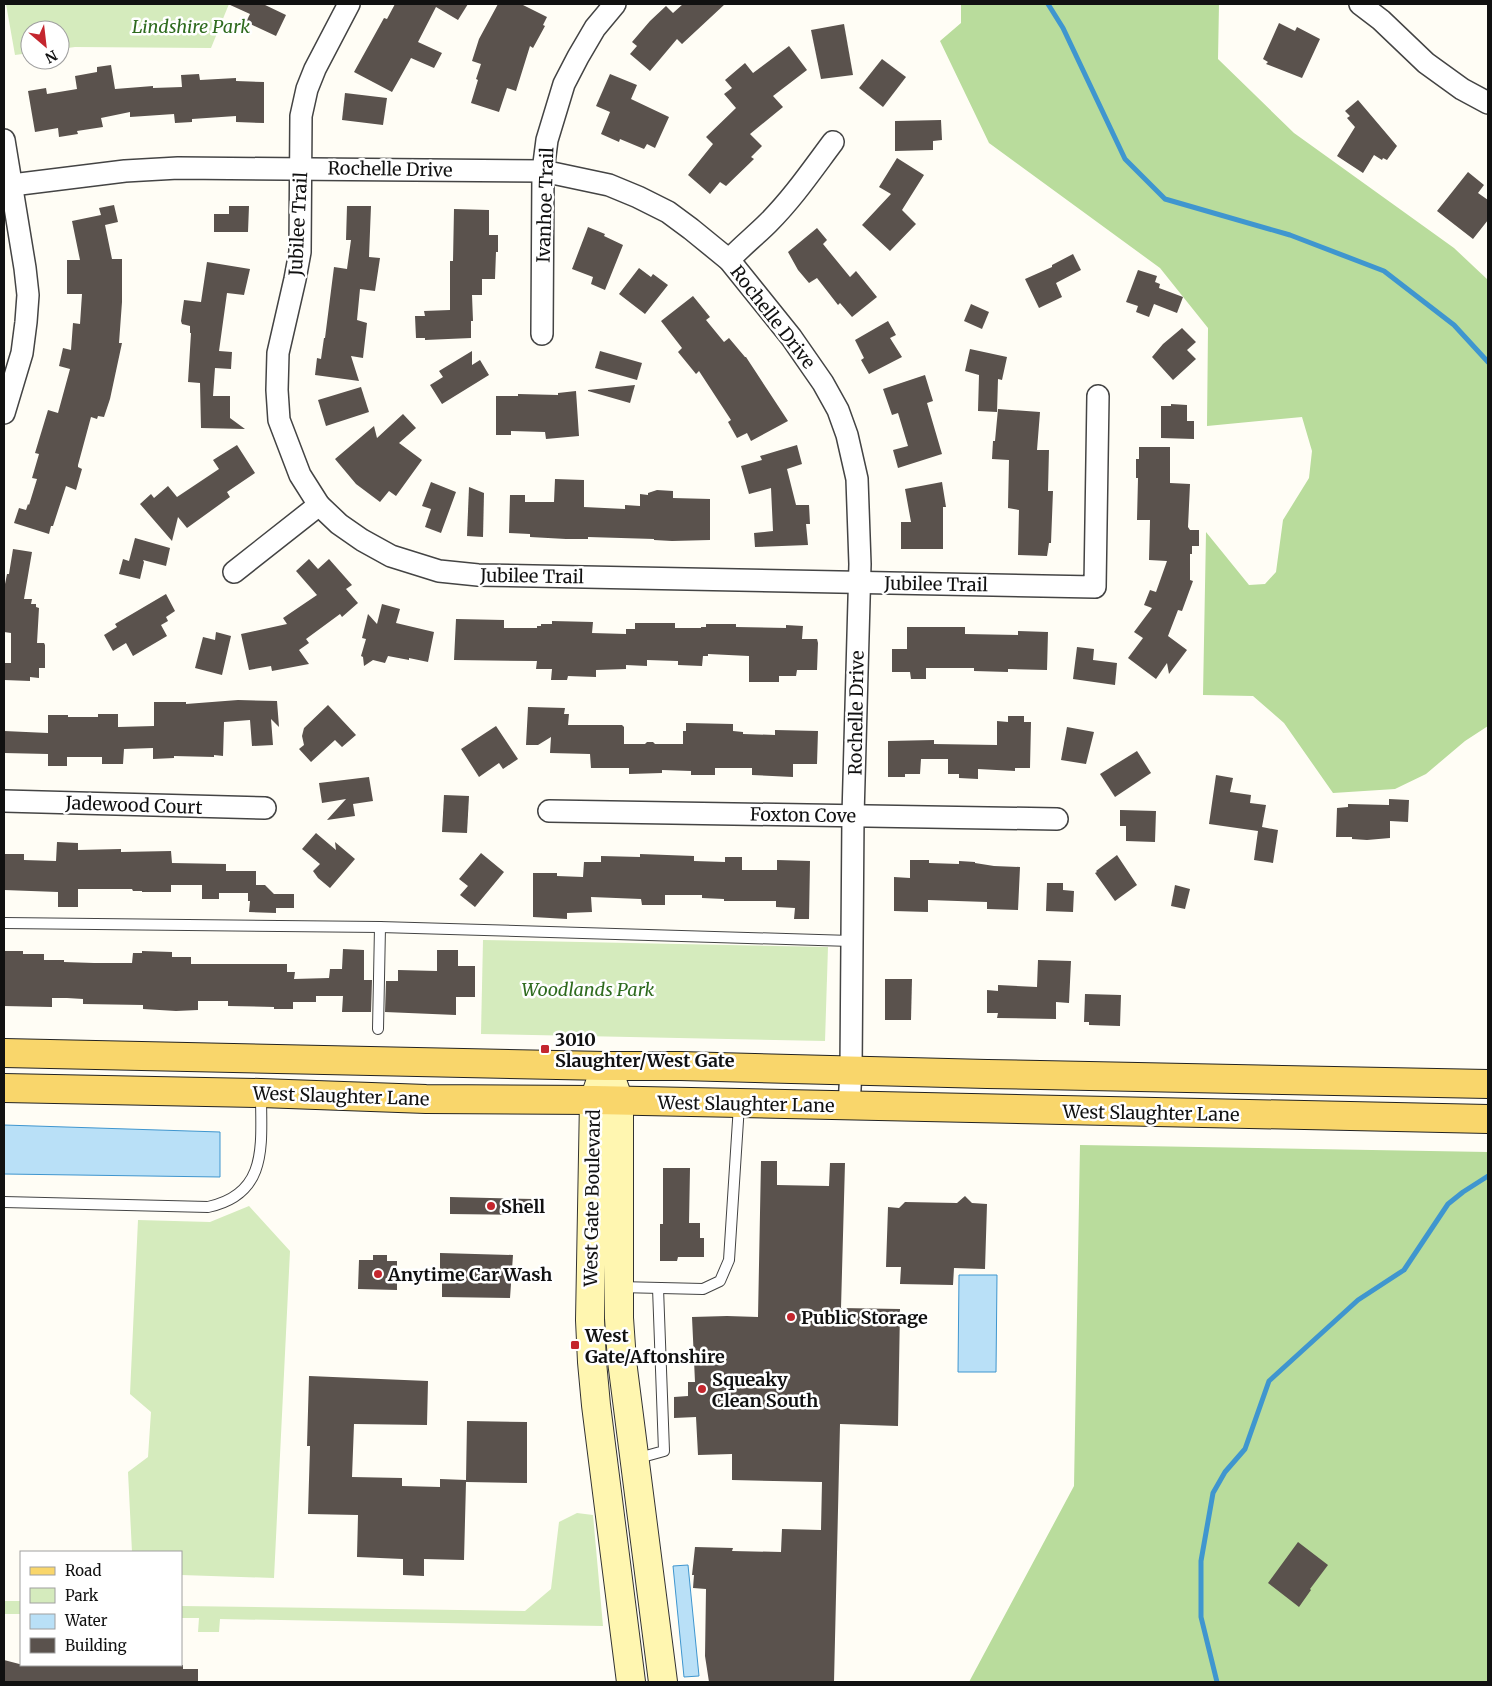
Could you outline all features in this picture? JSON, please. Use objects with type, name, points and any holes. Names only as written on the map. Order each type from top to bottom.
[{"type":"main road","name":"West Slaughter Lane","points":[[4,1053],[1488,1084]]},
{"type":"main road","name":"West Gate Boulevard","points":[[606,1066],[606,1101],[619,1287],[622,1361],[637,1491],[663,1682]]},
{"type":"main road","points":[[1412,1082],[1412,1117]]},
{"type":"main road","name":"West Slaughter Lane","points":[[4,1088],[261,1093],[426,1099],[1488,1119]]},
{"type":"main road","name":"West Gate Boulevard","points":[[606,1101],[590,1320],[592,1362],[631,1682]]},
{"type":"main road","points":[[608,1496],[637,1491]]},
{"type":"street","name":"Jubilee Trail","points":[[349,4],[315,69],[307,89],[302,116],[300,252],[278,353],[277,390],[279,420],[300,474],[319,505],[339,524],[391,556],[439,572],[478,575],[1095,587],[1098,396]]},
{"type":"street","name":"Ivanhoe Trail","points":[[542,334],[543,171],[547,140],[564,84],[595,28],[614,4]]},
{"type":"street","points":[[1360,4],[1381,20],[1426,63],[1462,89],[1488,103]]},
{"type":"street","points":[[4,140],[28,295],[22,353],[4,413]]},
{"type":"street","points":[[729,260],[768,224],[833,142]]},
{"type":"street","name":"Rochelle Drive","points":[[12,185],[134,170],[178,168],[543,171],[609,185],[638,197],[668,212],[729,260],[791,337],[823,383],[838,410],[847,436],[857,479],[860,583],[853,816],[849,1107]]},
{"type":"street","points":[[234,572],[319,505]]},
{"type":"street","name":"Jadewood Court","points":[[4,801],[265,808]]},
{"type":"street","name":"Foxton Cove","points":[[549,811],[1057,820]]},
{"type":"lane","points":[[4,923],[380,927],[852,941]]},
{"type":"lane","points":[[378,1029],[380,927]]},
{"type":"lane","points":[[4,1202],[208,1207],[230,1200],[241,1194],[256,1172],[260,1150],[261,1093]]},
{"type":"lane","points":[[619,1287],[703,1289],[720,1281],[729,1260],[739,1104]]},
{"type":"lane","points":[[634,1459],[664,1451],[658,1288]]},
{"type":"green space","name":"Lindshire Park","points":[[6,4],[229,4],[211,48],[70,48],[70,20],[20,20],[20,54],[15,55]]},
{"type":"green space","points":[[961,4],[1219,4],[1218,59],[1294,133],[1454,248],[1488,280],[1488,726],[1465,741],[1426,774],[1395,789],[1333,793],[1284,723],[1253,696],[1203,695],[1206,532],[1249,585],[1265,584],[1276,572],[1283,520],[1309,478],[1312,451],[1302,417],[1207,426],[1208,328],[1160,268],[989,143],[940,41],[961,23]]},
{"type":"green space","name":"Woodlands Park","points":[[483,940],[828,947],[825,1041],[481,1034]]},
{"type":"green space","points":[[1080,1145],[1488,1152],[1488,1682],[969,1682],[1074,1486]]},
{"type":"green space","points":[[249,1206],[290,1251],[274,1578],[182,1575],[182,1551],[132,1551],[128,1472],[148,1457],[151,1412],[130,1394],[138,1220],[210,1222]]},
{"type":"green space","points":[[577,1513],[593,1515],[603,1626],[220,1619],[219,1632],[198,1632],[199,1618],[182,1618],[182,1606],[525,1611],[551,1589],[559,1522]]},
{"type":"green space","points":[[4,1601],[20,1601],[20,1614],[4,1614]]},
{"type":"water","points":[[4,1125],[220,1132],[220,1177],[4,1174]]},
{"type":"water","points":[[959,1275],[997,1275],[996,1372],[958,1372]]},
{"type":"water","points":[[688,1565],[699,1676],[684,1677],[673,1566]]},
{"type":"building","points":[[228,4],[263,4],[286,15],[276,36],[246,22],[250,14]]},
{"type":"building","points":[[395,4],[468,4],[458,20],[436,7],[418,42],[442,53],[434,68],[411,58],[392,92],[354,72],[384,18],[387,19]]},
{"type":"building","points":[[498,4],[521,4],[547,17],[543,25],[545,26],[533,48],[530,46],[516,91],[507,88],[499,112],[471,103],[481,64],[472,61],[479,39]]},
{"type":"building","points":[[683,4],[725,4],[682,44],[677,39],[650,71],[630,54],[637,46],[632,42],[666,6],[673,13]]},
{"type":"building","points":[[1279,23],[1295,31],[1297,27],[1320,39],[1302,78],[1266,64],[1268,62],[1263,59]]},
{"type":"building","points":[[844,24],[853,75],[821,79],[811,30]]},
{"type":"building","points":[[789,46],[807,70],[773,96],[783,107],[750,134],[762,146],[751,157],[754,159],[726,186],[720,182],[710,194],[688,175],[713,144],[706,137],[736,108],[724,94],[732,88],[725,80],[745,63],[753,73]]},
{"type":"building","points":[[882,59],[906,77],[883,107],[859,88]]},
{"type":"building","points":[[111,65],[115,89],[153,86],[153,88],[182,87],[181,75],[199,74],[200,80],[236,78],[236,81],[264,82],[264,123],[236,122],[236,116],[192,119],[192,122],[175,123],[174,114],[130,117],[130,112],[101,118],[103,127],[77,131],[78,134],[59,137],[58,128],[35,132],[28,91],[46,88],[47,94],[77,89],[75,76],[97,72],[97,67]]},
{"type":"building","points":[[610,74],[637,85],[631,99],[669,117],[655,148],[647,144],[644,149],[620,139],[619,142],[601,134],[610,112],[596,106]]},
{"type":"building","points":[[345,93],[387,98],[383,125],[342,120]]},
{"type":"building","points":[[1358,100],[1397,146],[1387,160],[1383,158],[1382,160],[1374,155],[1363,173],[1337,156],[1355,127],[1347,118],[1350,116],[1345,111]]},
{"type":"building","points":[[941,120],[942,140],[933,141],[933,150],[895,151],[895,121]]},
{"type":"building","points":[[897,158],[924,175],[902,210],[916,224],[890,251],[862,225],[891,194],[879,187]]},
{"type":"building","points":[[1468,172],[1484,185],[1478,193],[1488,200],[1488,220],[1473,239],[1437,211]]},
{"type":"building","points":[[114,205],[118,222],[105,225],[112,259],[122,259],[122,302],[119,343],[122,343],[110,399],[104,417],[98,416],[97,419],[91,417],[78,465],[82,469],[76,490],[66,486],[49,534],[14,523],[19,508],[26,510],[29,505],[37,479],[32,478],[39,454],[35,453],[48,410],[58,413],[70,369],[59,366],[63,348],[71,350],[73,323],[80,324],[82,294],[67,294],[67,260],[80,260],[72,221],[101,215],[99,208]]},
{"type":"building","points":[[229,206],[249,206],[248,232],[214,232],[214,214],[229,214]]},
{"type":"building","points":[[347,206],[371,206],[369,257],[380,258],[375,291],[360,289],[357,320],[367,323],[363,358],[351,356],[359,381],[315,375],[317,358],[321,359],[325,338],[334,267],[347,269],[351,240],[346,240]]},
{"type":"building","points":[[454,209],[489,210],[489,235],[498,235],[495,279],[482,279],[482,295],[472,295],[473,321],[471,321],[471,338],[425,340],[425,338],[416,338],[415,316],[425,316],[424,311],[450,310],[450,261],[453,261]]},
{"type":"building","points":[[588,227],[605,234],[604,236],[623,245],[605,290],[591,284],[593,277],[572,269]]},
{"type":"building","points":[[817,228],[827,240],[823,244],[850,277],[856,271],[877,297],[852,317],[840,303],[838,305],[817,278],[809,283],[798,270],[788,252]]},
{"type":"building","points":[[1073,254],[1081,270],[1056,283],[1062,297],[1039,308],[1025,279],[1052,267],[1052,265]]},
{"type":"building","points":[[207,262],[250,269],[244,295],[227,293],[219,351],[232,352],[231,369],[215,368],[213,396],[230,396],[230,418],[245,429],[201,428],[200,383],[188,382],[191,333],[190,326],[182,324],[181,321],[184,300],[201,302]]},
{"type":"building","points":[[639,268],[651,277],[653,274],[668,285],[645,314],[619,294]]},
{"type":"building","points":[[1138,270],[1157,276],[1155,282],[1160,284],[1159,288],[1183,297],[1177,313],[1154,304],[1149,317],[1136,312],[1138,306],[1126,302]]},
{"type":"building","points":[[693,296],[710,317],[706,320],[724,342],[729,338],[746,357],[788,421],[751,441],[747,433],[737,438],[728,422],[731,420],[699,371],[696,374],[678,352],[682,348],[661,321]]},
{"type":"building","points":[[971,304],[989,312],[982,329],[964,321]]},
{"type":"building","points":[[888,321],[896,335],[890,338],[902,357],[869,374],[861,360],[864,358],[855,340]]},
{"type":"building","points":[[1182,328],[1196,342],[1187,350],[1196,359],[1173,380],[1152,357],[1163,344]]},
{"type":"building","points":[[970,349],[1007,357],[1002,380],[998,379],[997,412],[978,411],[979,375],[965,371]]},
{"type":"building","points":[[472,351],[472,365],[480,360],[489,375],[442,404],[430,385],[443,377],[439,371]]},
{"type":"building","points":[[600,351],[642,363],[637,380],[595,368]]},
{"type":"building","points":[[925,375],[933,401],[927,403],[942,454],[898,468],[893,450],[908,446],[898,413],[892,415],[883,389]]},
{"type":"building","points":[[635,385],[630,403],[588,391],[588,390]]},
{"type":"building","points":[[361,387],[369,412],[326,426],[318,400]]},
{"type":"building","points":[[576,391],[579,436],[546,439],[545,432],[511,431],[511,435],[496,435],[496,396],[518,396],[518,394],[558,395],[558,393]]},
{"type":"building","points":[[1171,404],[1187,405],[1187,421],[1194,421],[1194,439],[1161,438],[1161,406],[1171,406]]},
{"type":"building","points":[[998,409],[1040,412],[1037,450],[1049,450],[1048,491],[1053,491],[1051,543],[1049,543],[1047,556],[1018,555],[1019,510],[1008,508],[1009,460],[992,459]]},
{"type":"building","points":[[403,414],[416,428],[399,443],[422,460],[396,496],[389,491],[380,502],[356,484],[335,459],[374,426],[377,438]]},
{"type":"building","points":[[237,445],[255,473],[227,492],[230,497],[187,528],[178,517],[172,541],[140,504],[151,494],[154,498],[168,486],[177,497],[219,469],[213,460]]},
{"type":"building","points":[[797,445],[802,464],[787,469],[796,505],[809,505],[810,524],[806,524],[808,545],[755,547],[754,533],[773,531],[771,488],[749,494],[741,466],[762,460],[760,456]]},
{"type":"building","points":[[1139,447],[1170,447],[1170,483],[1190,484],[1188,527],[1190,530],[1199,530],[1199,546],[1192,546],[1192,554],[1190,554],[1190,580],[1193,581],[1182,611],[1178,610],[1168,636],[1187,650],[1169,674],[1167,663],[1156,679],[1128,658],[1143,638],[1134,632],[1152,608],[1144,605],[1150,590],[1156,592],[1167,561],[1149,560],[1150,520],[1137,520],[1138,478],[1136,478],[1136,459],[1139,459]]},
{"type":"building","points":[[555,479],[584,480],[584,507],[625,509],[625,505],[640,506],[640,494],[648,495],[648,493],[657,490],[673,491],[673,498],[710,499],[710,540],[672,541],[588,537],[588,539],[566,539],[530,537],[530,534],[509,533],[510,495],[525,495],[525,502],[554,502]]},
{"type":"building","points":[[431,482],[456,492],[441,533],[425,527],[431,509],[422,506]]},
{"type":"building","points":[[942,482],[946,507],[943,507],[943,549],[901,549],[901,522],[911,522],[905,489]]},
{"type":"building","points":[[469,487],[484,493],[483,537],[467,536]]},
{"type":"building","points":[[135,538],[170,548],[166,566],[143,560],[140,579],[119,574],[123,559],[129,561]]},
{"type":"building","points":[[13,549],[32,552],[24,599],[32,599],[31,604],[36,604],[36,607],[39,608],[37,643],[44,643],[45,645],[45,668],[39,668],[39,678],[30,677],[30,681],[4,680],[4,663],[11,663],[11,633],[4,632],[4,589],[7,574],[9,574]]},
{"type":"building","points":[[309,559],[318,569],[329,559],[352,585],[346,589],[358,603],[342,617],[340,614],[306,639],[309,643],[299,650],[309,664],[272,671],[271,666],[249,670],[241,634],[287,624],[283,618],[317,595],[296,571]]},
{"type":"building","points":[[166,594],[175,611],[166,617],[168,621],[161,625],[167,636],[133,656],[126,643],[113,651],[104,635],[117,627],[115,624]]},
{"type":"building","points":[[382,604],[400,609],[396,623],[434,632],[428,662],[388,656],[385,663],[373,660],[364,666],[363,657],[361,656],[366,639],[362,638],[368,614],[377,624]]},
{"type":"building","points":[[456,619],[504,620],[504,628],[537,628],[541,624],[552,624],[552,621],[593,622],[592,633],[626,634],[626,629],[635,629],[635,623],[675,623],[675,628],[701,628],[706,627],[706,624],[736,624],[736,627],[786,628],[786,625],[803,626],[802,639],[817,639],[817,670],[797,670],[796,676],[779,676],[779,682],[749,682],[749,656],[708,654],[708,656],[703,656],[702,666],[678,665],[678,661],[647,660],[647,666],[626,665],[626,669],[596,670],[596,677],[568,676],[567,680],[551,680],[552,669],[536,669],[537,661],[454,660]]},
{"type":"building","points":[[907,627],[965,627],[965,634],[1018,635],[1018,631],[1048,632],[1047,670],[1008,669],[1008,672],[974,671],[974,668],[926,668],[926,679],[911,679],[910,672],[892,672],[892,649],[907,649]]},
{"type":"building","points":[[216,632],[231,636],[222,675],[195,668],[203,637],[215,640]]},
{"type":"building","points":[[1077,647],[1094,649],[1093,660],[1117,663],[1115,685],[1073,679]]},
{"type":"building","points":[[238,700],[277,701],[279,727],[271,719],[273,745],[252,746],[250,720],[224,722],[223,756],[174,756],[174,758],[153,759],[153,748],[124,749],[123,764],[102,764],[102,757],[67,757],[67,766],[48,766],[48,754],[4,753],[4,731],[48,733],[48,715],[98,717],[98,714],[118,714],[118,727],[154,726],[154,702],[186,702],[186,704]]},
{"type":"building","points":[[328,705],[356,735],[342,747],[335,740],[311,762],[299,749],[304,745],[302,736],[304,728]]},
{"type":"building","points":[[528,707],[565,708],[564,714],[569,714],[568,725],[622,725],[624,727],[624,744],[653,742],[655,744],[683,744],[683,731],[686,731],[686,723],[733,724],[733,731],[743,732],[743,734],[775,735],[775,730],[818,731],[817,764],[793,764],[793,777],[752,775],[752,768],[715,768],[715,775],[691,775],[691,771],[662,770],[662,773],[629,774],[629,768],[591,768],[590,754],[550,753],[551,737],[538,745],[526,745]]},
{"type":"building","points":[[1008,716],[1024,716],[1024,722],[1031,722],[1030,768],[1015,768],[1015,771],[978,769],[978,779],[959,778],[959,774],[948,774],[948,759],[921,759],[920,774],[905,774],[905,777],[888,777],[888,741],[934,740],[934,744],[997,745],[997,721],[1008,722]]},
{"type":"building","points":[[496,726],[518,759],[503,769],[499,763],[479,777],[461,749]]},
{"type":"building","points":[[1067,727],[1094,732],[1086,764],[1061,760]]},
{"type":"building","points":[[1137,751],[1151,773],[1115,797],[1100,774]]},
{"type":"building","points":[[1216,775],[1233,778],[1230,792],[1251,795],[1250,803],[1266,805],[1262,827],[1278,830],[1273,863],[1254,860],[1258,831],[1209,824]]},
{"type":"building","points":[[369,777],[373,801],[353,804],[355,816],[327,820],[346,799],[322,803],[319,783]]},
{"type":"building","points":[[444,795],[469,796],[467,833],[442,832]]},
{"type":"building","points":[[1389,799],[1409,800],[1408,822],[1390,821],[1390,838],[1367,840],[1352,839],[1352,837],[1336,837],[1337,808],[1348,807],[1348,804],[1389,805]]},
{"type":"building","points":[[1120,810],[1156,811],[1155,842],[1126,841],[1126,826],[1120,826]]},
{"type":"building","points":[[316,833],[336,850],[335,842],[355,859],[330,888],[313,871],[320,864],[302,849]]},
{"type":"building","points":[[57,842],[78,843],[78,850],[121,849],[121,852],[171,851],[172,863],[226,864],[226,871],[256,871],[256,885],[265,885],[274,894],[294,894],[294,908],[276,908],[276,913],[249,912],[250,901],[248,901],[248,893],[219,893],[219,899],[202,899],[202,885],[171,885],[171,892],[142,892],[133,891],[132,889],[78,889],[78,907],[58,907],[58,892],[4,890],[4,854],[24,854],[24,860],[56,861]]},
{"type":"building","points":[[481,853],[504,872],[475,907],[460,895],[468,886],[459,879]]},
{"type":"building","points":[[640,854],[694,856],[694,861],[725,862],[725,857],[742,857],[742,870],[777,870],[777,860],[810,861],[809,919],[794,919],[795,908],[776,907],[776,901],[724,901],[724,899],[702,898],[702,895],[665,895],[665,905],[642,905],[641,899],[591,897],[592,912],[567,913],[567,919],[533,917],[533,873],[557,873],[557,876],[583,877],[584,862],[601,862],[601,856],[640,857]]},
{"type":"building","points":[[1117,855],[1137,885],[1115,901],[1095,873]]},
{"type":"building","points":[[910,860],[929,860],[929,863],[959,864],[959,861],[975,862],[994,866],[1020,867],[1018,910],[987,909],[987,902],[928,900],[928,912],[894,911],[894,877],[910,878]]},
{"type":"building","points":[[1047,883],[1063,883],[1063,890],[1074,891],[1073,912],[1046,911]]},
{"type":"building","points":[[1175,885],[1190,889],[1185,909],[1171,906]]},
{"type":"building","points":[[343,949],[364,950],[364,980],[372,980],[371,1012],[342,1012],[343,996],[316,996],[316,1002],[293,1002],[293,1009],[228,1006],[228,1001],[198,1001],[198,1010],[176,1011],[143,1009],[143,1005],[83,1004],[83,999],[67,998],[52,998],[52,1007],[4,1006],[4,951],[23,951],[23,954],[44,954],[44,960],[94,963],[132,963],[133,953],[142,953],[142,951],[172,952],[172,957],[191,957],[191,964],[287,964],[287,972],[295,972],[294,979],[329,978],[330,969],[342,969]]},
{"type":"building","points":[[437,950],[458,950],[458,966],[475,966],[475,997],[456,997],[456,1015],[385,1012],[386,981],[398,981],[398,970],[437,971]]},
{"type":"building","points":[[1038,960],[1071,961],[1069,1003],[1056,1002],[1056,1019],[997,1018],[998,1013],[987,1013],[987,990],[998,991],[998,985],[1037,987]]},
{"type":"building","points":[[885,979],[912,979],[911,1020],[885,1020]]},
{"type":"building","points":[[1085,994],[1121,995],[1120,1026],[1089,1025],[1089,1022],[1084,1022]]},
{"type":"building","name":"Public Storage","points":[[761,1161],[777,1161],[777,1185],[829,1186],[830,1163],[845,1163],[841,1308],[900,1309],[898,1426],[840,1424],[834,1682],[709,1682],[705,1656],[706,1589],[693,1588],[694,1575],[692,1575],[695,1547],[733,1548],[732,1551],[781,1552],[782,1529],[821,1530],[822,1482],[732,1480],[732,1454],[698,1455],[696,1417],[674,1418],[674,1397],[688,1396],[688,1382],[695,1382],[692,1317],[758,1317]]},
{"type":"building","points":[[663,1168],[690,1168],[689,1223],[700,1223],[700,1238],[704,1238],[704,1257],[678,1257],[677,1261],[660,1261],[660,1224],[663,1224]]},
{"type":"building","points":[[965,1196],[972,1203],[987,1204],[985,1269],[954,1268],[953,1285],[900,1284],[901,1267],[886,1267],[888,1207],[899,1208],[905,1202],[957,1203]]},
{"type":"building","name":"Shell","points":[[450,1197],[533,1199],[533,1215],[450,1214]]},
{"type":"building","points":[[440,1253],[513,1255],[510,1298],[442,1297]]},
{"type":"building","name":"Anytime Car Wash","points":[[373,1255],[387,1255],[387,1261],[397,1261],[397,1290],[358,1289],[359,1260],[373,1260]]},
{"type":"building","points":[[309,1376],[428,1381],[427,1425],[354,1424],[352,1477],[402,1478],[402,1486],[440,1487],[440,1479],[466,1480],[467,1421],[527,1422],[527,1483],[466,1482],[464,1560],[424,1559],[424,1576],[403,1575],[403,1559],[357,1557],[358,1515],[308,1514],[310,1446],[307,1446]]},
{"type":"building","points":[[1298,1542],[1328,1565],[1299,1607],[1268,1583]]},
{"type":"building","points":[[4,1660],[20,1664],[20,1666],[183,1665],[183,1669],[198,1669],[198,1682],[4,1682]]},
{"type":"waterway","points":[[1048,4],[1063,28],[1125,159],[1165,199],[1290,235],[1384,271],[1454,325],[1488,362]]},
{"type":"waterway","points":[[1217,1682],[1201,1617],[1201,1561],[1213,1493],[1225,1472],[1245,1449],[1269,1381],[1358,1300],[1404,1270],[1448,1204],[1488,1176]]},
{"type":"place","name":"3010 Slaughter/West Gate","points":[[545,1049]]},
{"type":"place","name":"Shell","points":[[491,1206]]},
{"type":"place","name":"Anytime Car Wash","points":[[378,1274]]},
{"type":"place","name":"Public Storage","points":[[791,1317]]},
{"type":"place","name":"West Gate/Aftonshire","points":[[575,1345]]},
{"type":"place","name":"Squeaky Clean South","points":[[702,1389]]}]
